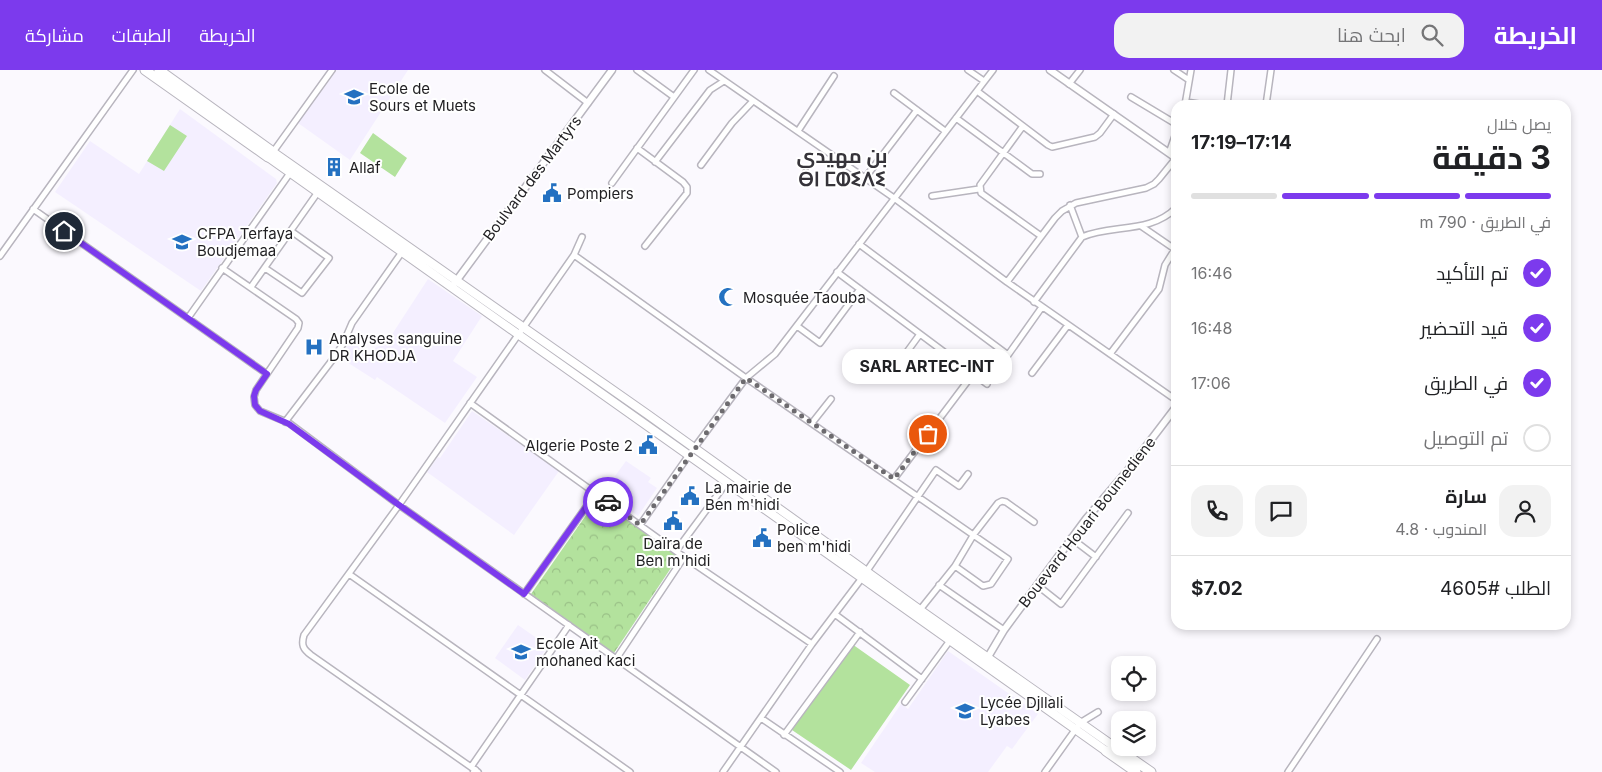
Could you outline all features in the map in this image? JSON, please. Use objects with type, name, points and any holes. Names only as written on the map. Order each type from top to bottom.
[{"type":"highway","points":[[145,70],[271,154]]},
{"type":"highway","points":[[159,70],[271,154]]},
{"type":"highway","points":[[1109,748],[1136,772]]},
{"type":"highway","points":[[1109,748],[1151,772]]},
{"type":"main road","points":[[271,154],[290,173],[402,252],[454,284]]},
{"type":"main road","points":[[271,154],[521,331],[694,448],[864,575]]},
{"type":"main road","points":[[521,331],[727,482],[864,575],[1109,748]]},
{"type":"street","points":[[0,256],[133,70]]},
{"type":"street","points":[[271,154],[332,70]]},
{"type":"street","points":[[545,70],[588,103]]},
{"type":"street","name":"Boulvard des Martyrs","points":[[454,284],[612,70]]},
{"type":"street","points":[[637,70],[674,97]]},
{"type":"street","points":[[612,183],[694,70]]},
{"type":"street","points":[[709,70],[894,198],[1034,302],[1171,397]]},
{"type":"street","points":[[968,70],[984,82]]},
{"type":"street","points":[[640,525],[746,378],[775,354],[992,70]]},
{"type":"street","points":[[1050,70],[1169,153],[1171,147]]},
{"type":"street","points":[[1069,84],[1080,70]]},
{"type":"street","points":[[1174,70],[1189,80]]},
{"type":"street","points":[[1186,100],[1191,70]]},
{"type":"street","points":[[1228,100],[1231,70]]},
{"type":"street","points":[[1267,100],[1271,70]]},
{"type":"street","points":[[798,131],[834,76]]},
{"type":"street","points":[[656,162],[710,90],[724,80]]},
{"type":"street","points":[[976,91],[1048,145],[1057,147],[1095,137],[1114,114]]},
{"type":"street","points":[[894,93],[945,131]]},
{"type":"street","points":[[1131,97],[1171,121]]},
{"type":"street","points":[[702,165],[732,123],[753,101]]},
{"type":"street","points":[[865,178],[917,110]]},
{"type":"street","points":[[956,118],[1032,174],[1040,174]]},
{"type":"street","points":[[1023,126],[980,185],[980,189],[981,192],[1041,236]]},
{"type":"street","points":[[637,148],[687,187],[686,193],[645,246]]},
{"type":"street","points":[[1007,282],[1055,218],[1070,205],[1146,188],[1154,184],[1171,164]]},
{"type":"street","points":[[188,318],[290,173]]},
{"type":"street","points":[[932,196],[980,189]]},
{"type":"street","points":[[251,287],[318,192]]},
{"type":"street","points":[[1070,205],[1082,238]]},
{"type":"street","points":[[33,209],[267,374]]},
{"type":"street","points":[[1034,302],[1082,238],[1141,226],[1164,219],[1171,213]]},
{"type":"street","points":[[1141,226],[1171,246]]},
{"type":"street","points":[[265,268],[302,293],[329,258],[291,231]]},
{"type":"street","points":[[569,626],[520,694],[474,770],[305,650],[302,642],[304,636],[399,505],[574,255],[582,237]]},
{"type":"street","points":[[859,244],[1008,355],[1042,307]]},
{"type":"street","points":[[285,422],[333,359],[343,344],[352,323],[402,252]]},
{"type":"street","points":[[574,255],[746,378],[918,495],[1008,559],[988,586],[983,586],[954,566]]},
{"type":"street","points":[[1110,354],[1159,289],[1164,265],[1171,256]]},
{"type":"street","points":[[222,268],[296,319],[299,323],[298,328],[256,390],[255,405],[260,411],[285,422],[776,772]]},
{"type":"street","points":[[837,272],[987,384]]},
{"type":"street","points":[[797,326],[820,343],[860,289]]},
{"type":"street","points":[[1032,374],[1068,324]]},
{"type":"street","points":[[920,334],[904,356],[923,370]]},
{"type":"street","points":[[894,479],[973,374]]},
{"type":"street","points":[[812,423],[831,399]]},
{"type":"street","points":[[470,403],[684,557],[812,644]]},
{"type":"street","name":"Bouevard Houari Boumediene","points":[[986,661],[1004,630],[1071,538],[1128,470],[1171,414]]},
{"type":"street","points":[[723,772],[812,644],[836,615],[936,470],[959,486],[968,474]]},
{"type":"street","points":[[676,551],[727,482]]},
{"type":"street","points":[[524,594],[596,493]]},
{"type":"street","points":[[918,613],[998,503],[1002,500],[1034,522]]},
{"type":"street","points":[[1037,585],[1062,604],[1128,514]]},
{"type":"street","points":[[1071,538],[1096,557]]},
{"type":"street","points":[[616,659],[684,557]]},
{"type":"street","points":[[349,574],[630,772]]},
{"type":"street","points":[[939,585],[1004,630]]},
{"type":"street","points":[[836,615],[922,679]]},
{"type":"street","points":[[784,735],[860,632]]},
{"type":"street","points":[[905,702],[952,637]]},
{"type":"street","points":[[1288,772],[1377,639]]},
{"type":"street","points":[[1045,772],[1078,726],[1098,712]]},
{"type":"street","points":[[761,718],[840,772]]},
{"type":"shaded area","name":"Ecole de Sours et Muets","points":[[337,70],[408,70],[350,160],[298,123]]},
{"type":"shaded area","name":"CFPA Terfaya Boudjemaa","points":[[180,109],[276,179],[277,183],[201,291],[55,192],[90,141],[139,174]]},
{"type":"shaded area","points":[[428,279],[482,316],[453,361],[477,377],[445,423],[377,377],[375,380],[339,357],[351,342],[371,355],[375,348],[387,342]]},
{"type":"shaded area","points":[[472,411],[559,471],[514,535],[427,472],[438,457],[440,458]]},
{"type":"shaded area","points":[[626,461],[651,478],[648,482],[657,488],[638,516],[604,491]]},
{"type":"shaded area","name":"Ecole Ait mohaned kaci","points":[[518,625],[548,646],[525,680],[495,658]]},
{"type":"shaded area","name":"Lycée Djllali Lyabes","points":[[948,651],[1038,714],[1012,749],[1007,746],[988,772],[875,772],[861,763],[901,704],[908,709]]},
{"type":"green space","points":[[170,125],[187,136],[164,171],[147,161]]},
{"type":"green space","points":[[373,133],[407,158],[395,177],[360,153]]},
{"type":"green space","points":[[598,498],[679,556],[614,653],[531,594]]},
{"type":"green space","points":[[852,644],[910,685],[851,770],[792,730]]},
{"type":"way so far","points":[[608,502],[640,525],[746,378],[894,479],[928,434]]},
{"type":"place","name":"Ecole de Sours et Muets","points":[[354,97]]},
{"type":"place","name":"Allaf","points":[[334,167]]},
{"type":"place","name":"Pompiers","points":[[552,193]]},
{"type":"place","name":"CFPA Terfaya Boudjemaa","points":[[182,242]]},
{"type":"place","name":"Mosquée Taouba","points":[[728,297]]},
{"type":"place","name":"Analyses sanguine DR KHODJA","points":[[314,347]]},
{"type":"place","name":"SARL ARTEC-INT","points":[[928,434]]},
{"type":"place","name":"Algerie Poste 2","points":[[648,445]]},
{"type":"place","name":"La mairie de Ben m'hidi","points":[[690,496]]},
{"type":"place","name":"Daïra de Ben m'hidi","points":[[673,521]]},
{"type":"place","name":"Police ben m'hidi","points":[[762,538]]},
{"type":"place","name":"Ecole Ait mohaned kaci","points":[[521,652]]},
{"type":"place","name":"Lycée Djllali Lyabes","points":[[965,711]]},
{"type":"district","name":"بن مهيدي ⴱⵏ ⵎⵀⵉⴷⵉ","points":[[842,168]]},
{"type":"route","points":[[64,231],[267,374],[254,396],[255,405],[260,411],[289,424],[524,594],[596,493],[608,502]]}]
